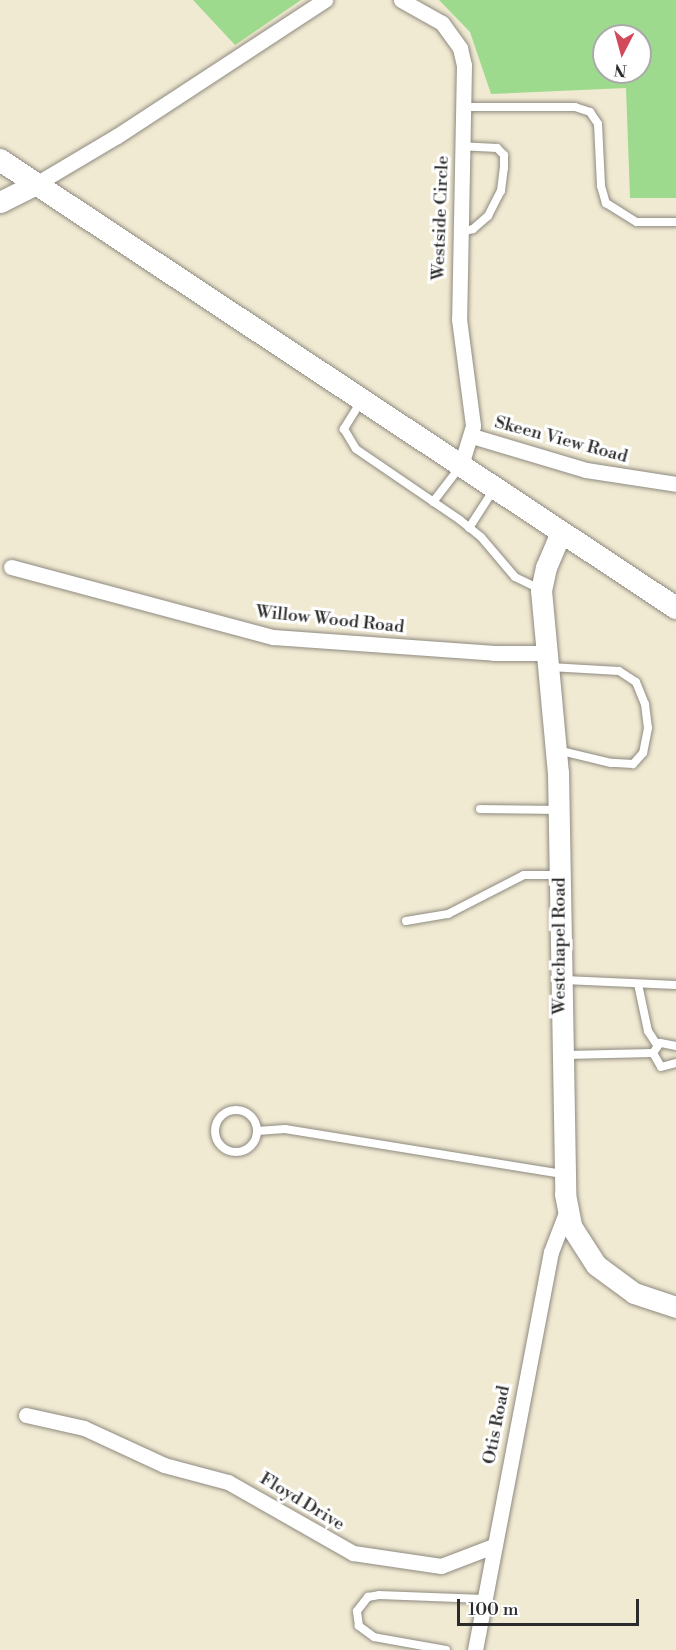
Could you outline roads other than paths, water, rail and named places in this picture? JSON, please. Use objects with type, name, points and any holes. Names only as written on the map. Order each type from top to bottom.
[{"type":"main road","points":[[0,160],[676,608]]},
{"type":"street","points":[[0,202],[36,184],[117,136],[325,0]]},
{"type":"street","name":"Westside Circle","points":[[401,0],[427,13],[452,35],[464,65],[465,107],[459,232],[459,319],[472,436],[461,465]]},
{"type":"street","name":"Skeen View Road","points":[[472,436],[586,470],[676,484]]},
{"type":"street","name":"Westchapel Road","points":[[561,532],[546,567],[541,590],[557,750],[562,1174],[567,1210],[578,1240],[608,1276],[634,1293],[676,1307]]},
{"type":"street","name":"Willow Wood Road","points":[[11,567],[273,637],[494,653],[547,660]]},
{"type":"street","name":"Otis Road","points":[[475,1650],[493,1546],[551,1252],[567,1210]]},
{"type":"street","name":"Floyd Drive","points":[[26,1415],[94,1431],[143,1457],[228,1482],[353,1553],[441,1566],[493,1546]]},
{"type":"lane","points":[[465,107],[575,107],[590,112],[598,124],[601,186],[606,202],[636,222],[676,222]]},
{"type":"lane","points":[[459,232],[473,228],[488,216],[501,191],[504,168],[504,154],[497,148],[463,146]]},
{"type":"lane","points":[[362,400],[344,429],[347,439],[470,528],[515,577],[541,590]]},
{"type":"lane","points":[[433,502],[461,465]]},
{"type":"lane","points":[[470,528],[495,488]]},
{"type":"lane","points":[[547,660],[619,671],[636,682],[645,704],[648,728],[643,753],[633,764],[610,763],[557,750]]},
{"type":"lane","points":[[480,808],[559,810]]},
{"type":"lane","points":[[406,921],[448,914],[524,875],[560,875]]},
{"type":"lane","points":[[560,980],[676,985]]},
{"type":"lane","points":[[638,984],[648,1031],[661,1067],[676,1064]]},
{"type":"lane","points":[[561,1054],[655,1049],[669,1042],[676,1046]]},
{"type":"lane","points":[[240,1111],[252,1118],[257,1131],[253,1144],[236,1152],[219,1143],[215,1131],[220,1118],[240,1111]]},
{"type":"lane","points":[[257,1131],[285,1128],[562,1174]]},
{"type":"lane","points":[[446,1650],[374,1637],[359,1626],[357,1611],[368,1597],[379,1595],[484,1599]]}]
